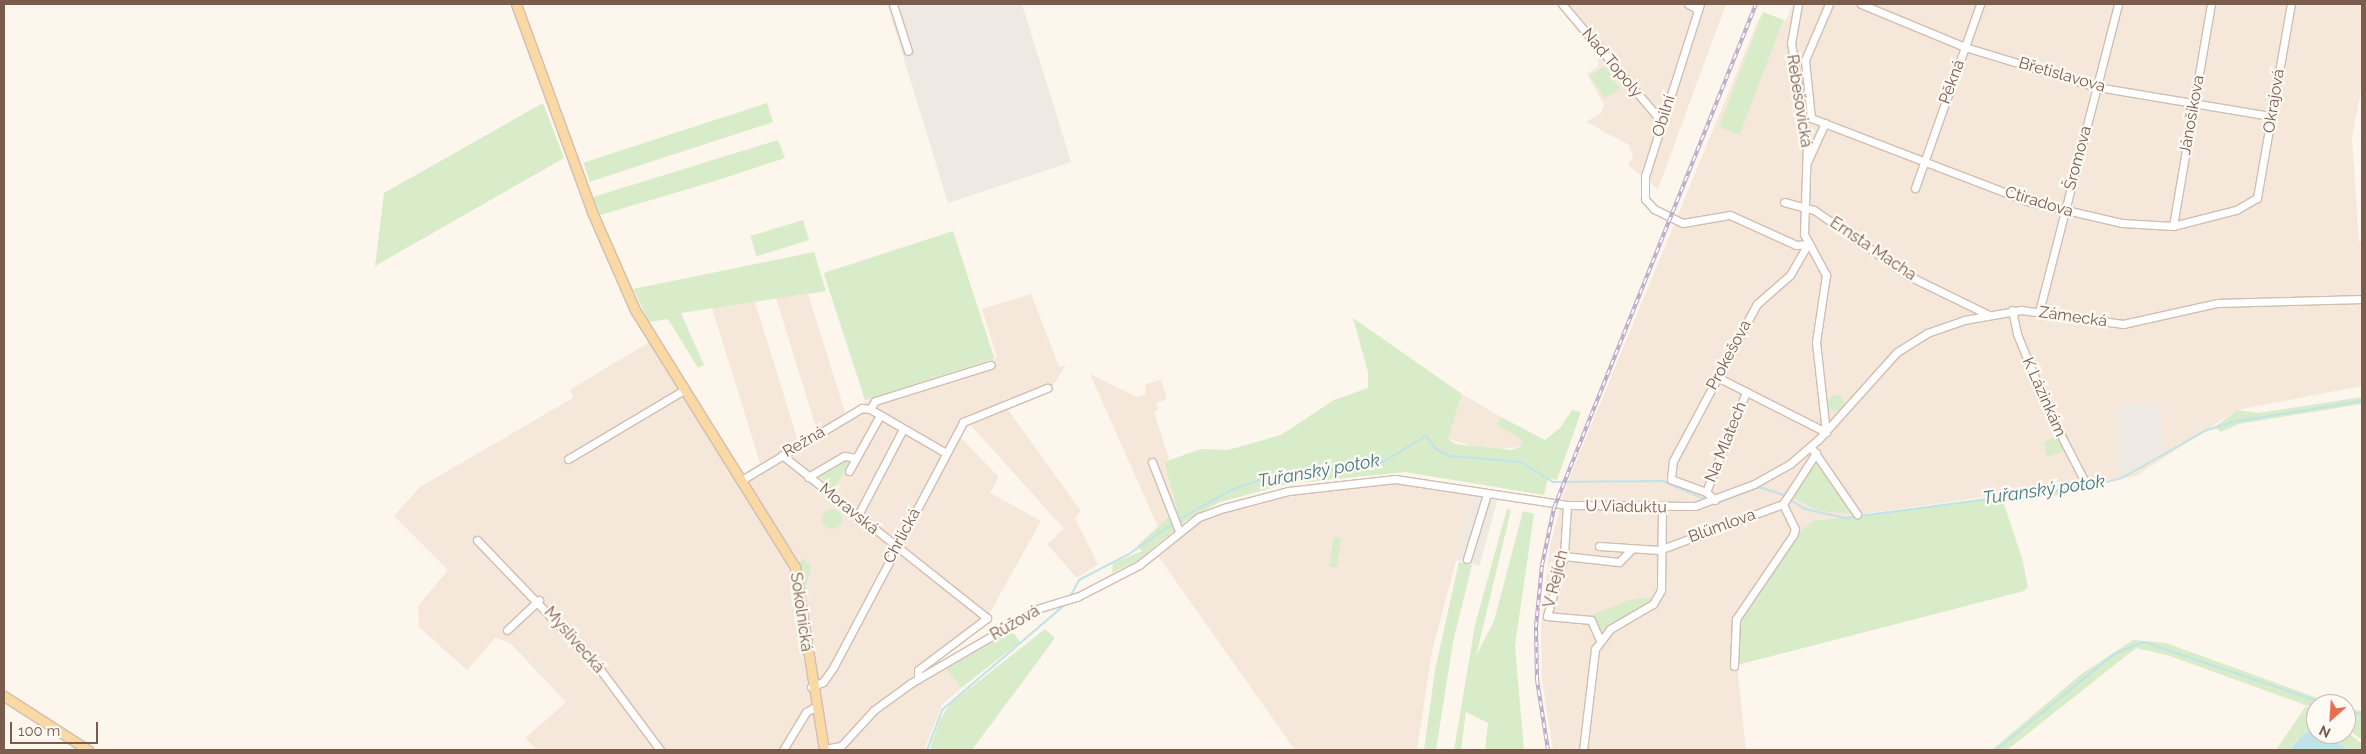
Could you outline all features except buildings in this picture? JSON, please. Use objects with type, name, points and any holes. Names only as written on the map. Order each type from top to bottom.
[{"type":"main road","name":"Sokolnická","points":[[516,4],[613,264],[682,391],[784,546],[797,573],[810,687],[824,749]]},
{"type":"main road","points":[[4,696],[88,750]]},
{"type":"street","points":[[893,4],[908,51]]},
{"type":"street","name":"Nad Topoly","points":[[1562,4],[1662,122]]},
{"type":"street","points":[[1688,4],[1698,6]]},
{"type":"street","name":"Rebešovická","points":[[1798,4],[1791,52],[1807,162],[1806,208],[1808,244],[1826,275],[1816,342],[1826,432]]},
{"type":"street","points":[[1807,162],[1825,124],[1810,117],[1804,80],[1805,60],[1829,4]]},
{"type":"street","name":"Břetislavova","points":[[1861,4],[1965,47],[2097,87],[2270,116]]},
{"type":"street","name":"Pěkná","points":[[1915,188],[1980,4]]},
{"type":"street","name":"Šromova","points":[[2039,312],[2118,4]]},
{"type":"street","name":"Jánošíkova","points":[[2173,226],[2211,4]]},
{"type":"street","name":"Okrajová","points":[[2257,198],[2291,4]]},
{"type":"street","name":"Obilní","points":[[1698,6],[1662,122],[1643,193],[1650,206],[1669,217],[1695,224],[1730,214],[1796,245],[1808,244]]},
{"type":"street","name":"Ctiradova","points":[[1825,124],[2064,211],[2134,225],[2173,226],[2218,216],[2257,198]]},
{"type":"street","name":"Ernsta Macha","points":[[1784,202],[1806,208],[1909,276],[1987,314]]},
{"type":"street","name":"Prokešova","points":[[1671,479],[1673,461],[1757,304],[1790,275],[1808,244]]},
{"type":"street","name":"Zámecká","points":[[1813,450],[1826,432],[1906,345],[1987,314],[2012,310],[2123,324],[2217,303],[2362,298]]},
{"type":"street","name":"K Lázinkám","points":[[2012,310],[2016,334],[2049,412],[2085,482]]},
{"type":"street","name":"Režná","points":[[740,481],[862,408],[870,409],[875,401],[990,365]]},
{"type":"street","name":"Na Mlatech","points":[[1717,377],[1826,432]]},
{"type":"street","name":"Chrlická","points":[[810,687],[824,682],[834,666],[896,546],[965,420],[1047,388]]},
{"type":"street","points":[[568,459],[682,391]]},
{"type":"street","name":"Na Mlatech","points":[[1706,492],[1746,392]]},
{"type":"street","points":[[870,409],[879,417],[946,453]]},
{"type":"street","points":[[849,471],[879,417]]},
{"type":"street","points":[[857,517],[903,429]]},
{"type":"street","points":[[1734,666],[1735,629],[1741,607],[1793,535],[1794,529],[1785,498],[1813,450]]},
{"type":"street","points":[[1715,500],[1766,478],[1813,450]]},
{"type":"street","points":[[1813,450],[1857,514]]},
{"type":"street","name":"Moravská","points":[[782,455],[857,517],[987,618]]},
{"type":"street","points":[[808,476],[844,456],[856,458]]},
{"type":"street","points":[[1152,462],[1179,531]]},
{"type":"street","name":"U Viaduktu","points":[[1671,479],[1706,492],[1715,500]]},
{"type":"street","name":"U Viaduktu","points":[[1116,577],[1160,552],[1179,531],[1224,508],[1288,491],[1410,480],[1487,494],[1567,505],[1662,509],[1715,500]]},
{"type":"street","points":[[1467,559],[1487,494]]},
{"type":"street","name":"Blümlova","points":[[1599,546],[1632,549],[1662,548],[1785,498]]},
{"type":"street","name":"V Rejích","points":[[1567,505],[1564,556],[1547,616],[1591,620],[1600,640]]},
{"type":"street","points":[[1583,750],[1592,662],[1600,640],[1656,601],[1663,583],[1662,509]]},
{"type":"street","name":"Myslivecká","points":[[477,540],[539,600],[596,664],[660,750]]},
{"type":"street","points":[[1564,556],[1619,562],[1632,549]]},
{"type":"street","name":"Růžová","points":[[824,749],[842,747],[874,710],[918,679],[1040,608],[1073,598],[1116,577]]},
{"type":"street","points":[[508,630],[539,600]]},
{"type":"street","name":"Růžová","points":[[918,679],[918,670],[987,618]]},
{"type":"street","points":[[783,750],[806,712],[815,707]]},
{"type":"shaded area","points":[[887,4],[1022,4],[1071,162],[948,203]]},
{"type":"shaded area","points":[[1556,4],[1726,4],[1658,189],[1628,165],[1633,155],[1629,145],[1586,122],[1601,113],[1604,105],[1587,74],[1598,66],[1598,56]]},
{"type":"shaded area","points":[[1793,4],[2362,4],[2362,86],[2352,137],[2359,242],[2362,242],[2362,386],[2237,410],[2136,476],[1813,521],[1737,665],[1746,750],[1553,750],[1542,680],[1541,627],[1550,546],[1565,489],[1757,23],[1763,12],[1786,21]]},
{"type":"shaded area","points":[[808,294],[846,415],[864,402],[997,358],[982,309],[1031,294],[1059,367],[1066,365],[1052,387],[1031,400],[1006,407],[1081,511],[1075,518],[1098,564],[1077,578],[1047,544],[1064,529],[968,422],[958,435],[999,477],[990,493],[1041,521],[987,618],[938,659],[961,688],[942,705],[924,750],[537,750],[525,738],[566,702],[510,643],[495,638],[467,670],[419,627],[418,606],[448,570],[394,516],[420,487],[573,398],[571,389],[658,337],[744,474],[760,463],[712,308],[755,302],[798,441],[817,431],[776,298]]},
{"type":"shaded area","points":[[1090,374],[1137,397],[1145,395],[1146,384],[1161,380],[1167,399],[1156,403],[1158,410],[1154,412],[1169,459],[1164,463],[1177,509],[1158,527]]},
{"type":"shaded area","points":[[1462,394],[1501,417],[1497,425],[1523,440],[1520,447],[1487,450],[1448,439]]},
{"type":"shaded area","points":[[2117,403],[2160,404],[2164,452],[2123,476],[2117,468]]},
{"type":"shaded area","points":[[1396,482],[1474,494],[1432,651],[1417,750],[1295,750],[1158,556],[1183,531],[1211,515],[1289,494]]},
{"type":"shaded area","points":[[1474,494],[1497,500],[1480,566],[1456,560]]},
{"type":"green space","points":[[1763,12],[1784,20],[1739,135],[1719,127]]},
{"type":"green space","points":[[1605,66],[1620,89],[1605,98],[1590,76]]},
{"type":"green space","points":[[543,103],[564,158],[375,266],[384,193]]},
{"type":"green space","points":[[767,103],[773,122],[590,182],[583,163]]},
{"type":"green space","points":[[778,140],[785,158],[712,182],[600,215],[593,197]]},
{"type":"green space","points":[[803,220],[809,240],[757,256],[750,236]]},
{"type":"green space","points":[[953,231],[994,358],[865,400],[824,273]]},
{"type":"green space","points":[[814,252],[826,291],[681,313],[704,365],[698,368],[668,319],[649,322],[633,289]]},
{"type":"green space","points":[[1353,318],[1462,394],[1448,439],[1455,444],[1511,450],[1520,447],[1522,440],[1497,425],[1501,417],[1545,440],[1560,428],[1572,410],[1581,412],[1557,480],[1548,478],[1544,495],[1405,472],[1287,484],[1220,502],[1187,520],[1137,561],[1112,573],[1113,563],[1142,551],[1137,546],[1177,509],[1164,462],[1201,449],[1228,450],[1281,435],[1334,400],[1368,388],[1368,372]]},
{"type":"green space","points":[[1836,395],[1842,397],[1844,403],[1842,409],[1836,411],[1830,409],[1828,403],[1830,397]]},
{"type":"green space","points":[[2362,397],[2362,404],[2239,424],[2221,432],[2215,427],[2237,410],[2258,413]]},
{"type":"green space","points":[[2056,435],[2065,451],[2047,457],[2044,443]]},
{"type":"green space","points":[[843,459],[850,461],[833,490],[818,474]]},
{"type":"green space","points":[[1816,460],[1857,514],[1819,511],[1789,496]]},
{"type":"green space","points":[[2058,489],[2059,495],[2003,501],[2022,558],[2028,587],[2024,591],[1737,665],[1738,621],[1796,535],[1813,521]]},
{"type":"green space","points":[[828,509],[836,509],[842,515],[842,523],[836,529],[828,529],[822,523],[822,515]]},
{"type":"green space","points":[[1507,509],[1511,510],[1476,656],[1494,621],[1523,511],[1534,514],[1515,646],[1524,750],[1485,750],[1488,723],[1466,712],[1461,750],[1454,750],[1475,625]]},
{"type":"green space","points":[[1333,537],[1341,538],[1337,568],[1329,567]]},
{"type":"green space","points":[[804,559],[811,566],[805,590],[798,563]]},
{"type":"green space","points":[[1459,562],[1472,565],[1453,642],[1436,750],[1424,750],[1435,670]]},
{"type":"green space","points":[[1655,597],[1645,607],[1599,632],[1592,615],[1629,600]]},
{"type":"green space","points":[[1045,629],[1055,638],[972,750],[933,750],[930,747],[940,719],[950,704]]},
{"type":"green space","points":[[1012,631],[1020,642],[961,688],[946,669]]},
{"type":"green space","points":[[2133,640],[2166,643],[2306,694],[2306,705],[2170,656],[2136,648],[2007,750],[1992,750],[2080,675]]},
{"type":"green space","points":[[2306,706],[2306,735],[2298,739],[2290,750],[2276,750]]},
{"type":"green space","points":[[2356,710],[2362,711],[2362,740],[2356,736]]},
{"type":"green space","points":[[2356,739],[2362,744],[2362,750],[2347,750],[2339,744],[2356,744]]},
{"type":"water","points":[[2306,734],[2306,744],[2339,744],[2347,750],[2290,750],[2302,735]]},
{"type":"waterway","name":"Tuřanský potok","points":[[1789,499],[1805,509],[1845,518],[2088,486],[2122,478],[2207,430],[2232,422],[2362,401]]},
{"type":"waterway","name":"Tuřanský potok","points":[[1178,520],[1231,490],[1263,479],[1383,462],[1426,436],[1436,449],[1450,456],[1521,462],[1553,482],[1663,481],[1704,499]]},
{"type":"waterway","name":"Tuřanský potok","points":[[1720,502],[1759,487],[1786,496]]},
{"type":"waterway","name":"Tuřanský potok","points":[[1070,597],[1079,580],[1129,554],[1174,523]]},
{"type":"waterway","name":"Tuřanský potok","points":[[927,750],[942,710],[1067,603]]},
{"type":"waterway","points":[[1996,750],[2114,654],[2144,642],[2306,697]]},
{"type":"waterway","points":[[2356,713],[2362,714]]},
{"type":"railway","points":[[1548,750],[1537,680],[1536,627],[1542,565],[1554,508],[1756,4]]}]
